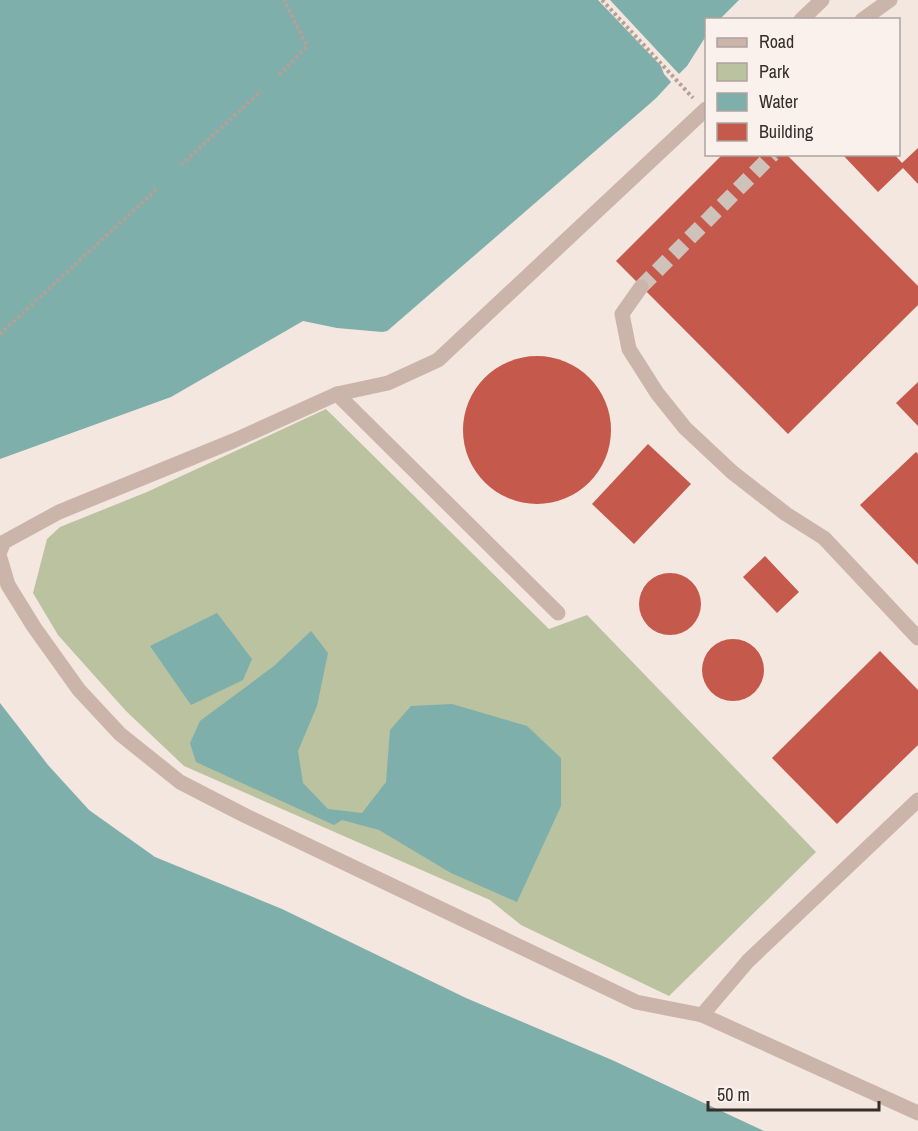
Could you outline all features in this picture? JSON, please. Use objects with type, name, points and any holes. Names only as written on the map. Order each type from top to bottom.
[{"type":"lane","points":[[803,18],[822,0]]},
{"type":"lane","points":[[865,18],[890,0]]},
{"type":"lane","points":[[0,551],[4,542],[58,512],[233,441],[337,394],[388,383],[438,360],[705,111]]},
{"type":"lane","points":[[641,287],[622,314],[629,349],[657,393],[685,428],[732,472],[786,514],[824,538],[918,638]]},
{"type":"lane","points":[[337,394],[558,613]]},
{"type":"lane","points":[[0,558],[9,585],[34,627],[79,690],[120,734],[180,782],[246,816],[636,1002],[702,1015],[918,1113]]},
{"type":"lane","points":[[702,1015],[747,961],[918,800]]},
{"type":"path","points":[[279,75],[307,46],[284,0]]},
{"type":"path","points":[[602,0],[705,109]]},
{"type":"path","points":[[181,165],[261,91]]},
{"type":"path","points":[[0,334],[157,189]]},
{"type":"green space","points":[[326,409],[549,629],[587,615],[816,852],[669,996],[521,925],[490,900],[184,766],[126,711],[58,635],[33,593],[47,539],[60,527],[147,492]]},
{"type":"water","points":[[0,0],[765,0],[745,18],[705,18],[705,56],[378,339],[0,508]]},
{"type":"water","points":[[217,613],[252,659],[243,680],[191,705],[150,646]]},
{"type":"water","points":[[0,628],[142,789],[879,1131],[0,1131]]},
{"type":"water","points":[[311,631],[328,653],[317,706],[298,751],[303,783],[328,809],[362,813],[386,782],[390,730],[411,706],[452,704],[527,726],[561,758],[561,806],[517,902],[451,873],[379,830],[342,820],[334,825],[196,762],[190,743],[200,721],[274,666]]},
{"type":"pier","points":[[598,0],[610,0],[679,74],[687,66],[705,38],[705,60],[634,122],[671,82],[661,66]]},
{"type":"pier","points":[[739,0],[768,0],[751,18],[721,18]]},
{"type":"pier","points":[[303,321],[337,328],[382,332],[393,330],[379,342],[183,432],[44,490],[0,511],[0,459],[171,397]]},
{"type":"pier","points":[[0,625],[144,787],[649,1023],[880,1128],[882,1131],[764,1131],[612,1060],[466,998],[282,909],[155,857],[89,810],[48,765],[0,703]]},
{"type":"building","points":[[918,148],[918,184],[903,168],[878,192],[844,156],[896,156],[902,163]]},
{"type":"building","points":[[721,156],[788,156],[918,286],[918,305],[788,434],[616,261]]},
{"type":"building","points":[[537,356],[551,357],[565,362],[589,378],[605,402],[610,416],[610,444],[605,458],[589,482],[565,498],[551,503],[537,504],[523,503],[509,498],[485,482],[469,458],[464,444],[463,430],[464,416],[469,402],[485,378],[509,362],[523,357]]},
{"type":"building","points":[[918,382],[918,426],[896,403]]},
{"type":"building","points":[[648,444],[691,484],[634,544],[592,504]]},
{"type":"building","points":[[916,452],[918,454],[918,565],[860,505]]},
{"type":"building","points":[[765,556],[799,592],[777,613],[743,577]]},
{"type":"building","points":[[664,573],[676,573],[692,582],[699,592],[701,604],[699,616],[692,626],[676,635],[664,635],[653,630],[644,621],[639,610],[639,598],[644,587],[653,578]]},
{"type":"building","points":[[727,639],[739,639],[755,648],[762,658],[764,670],[762,682],[755,692],[739,701],[727,701],[716,696],[707,687],[702,676],[702,664],[707,653],[716,644]]},
{"type":"building","points":[[880,651],[918,690],[918,745],[837,824],[772,758]]},
{"type":"tunnel","points":[[641,287],[771,156]]}]
